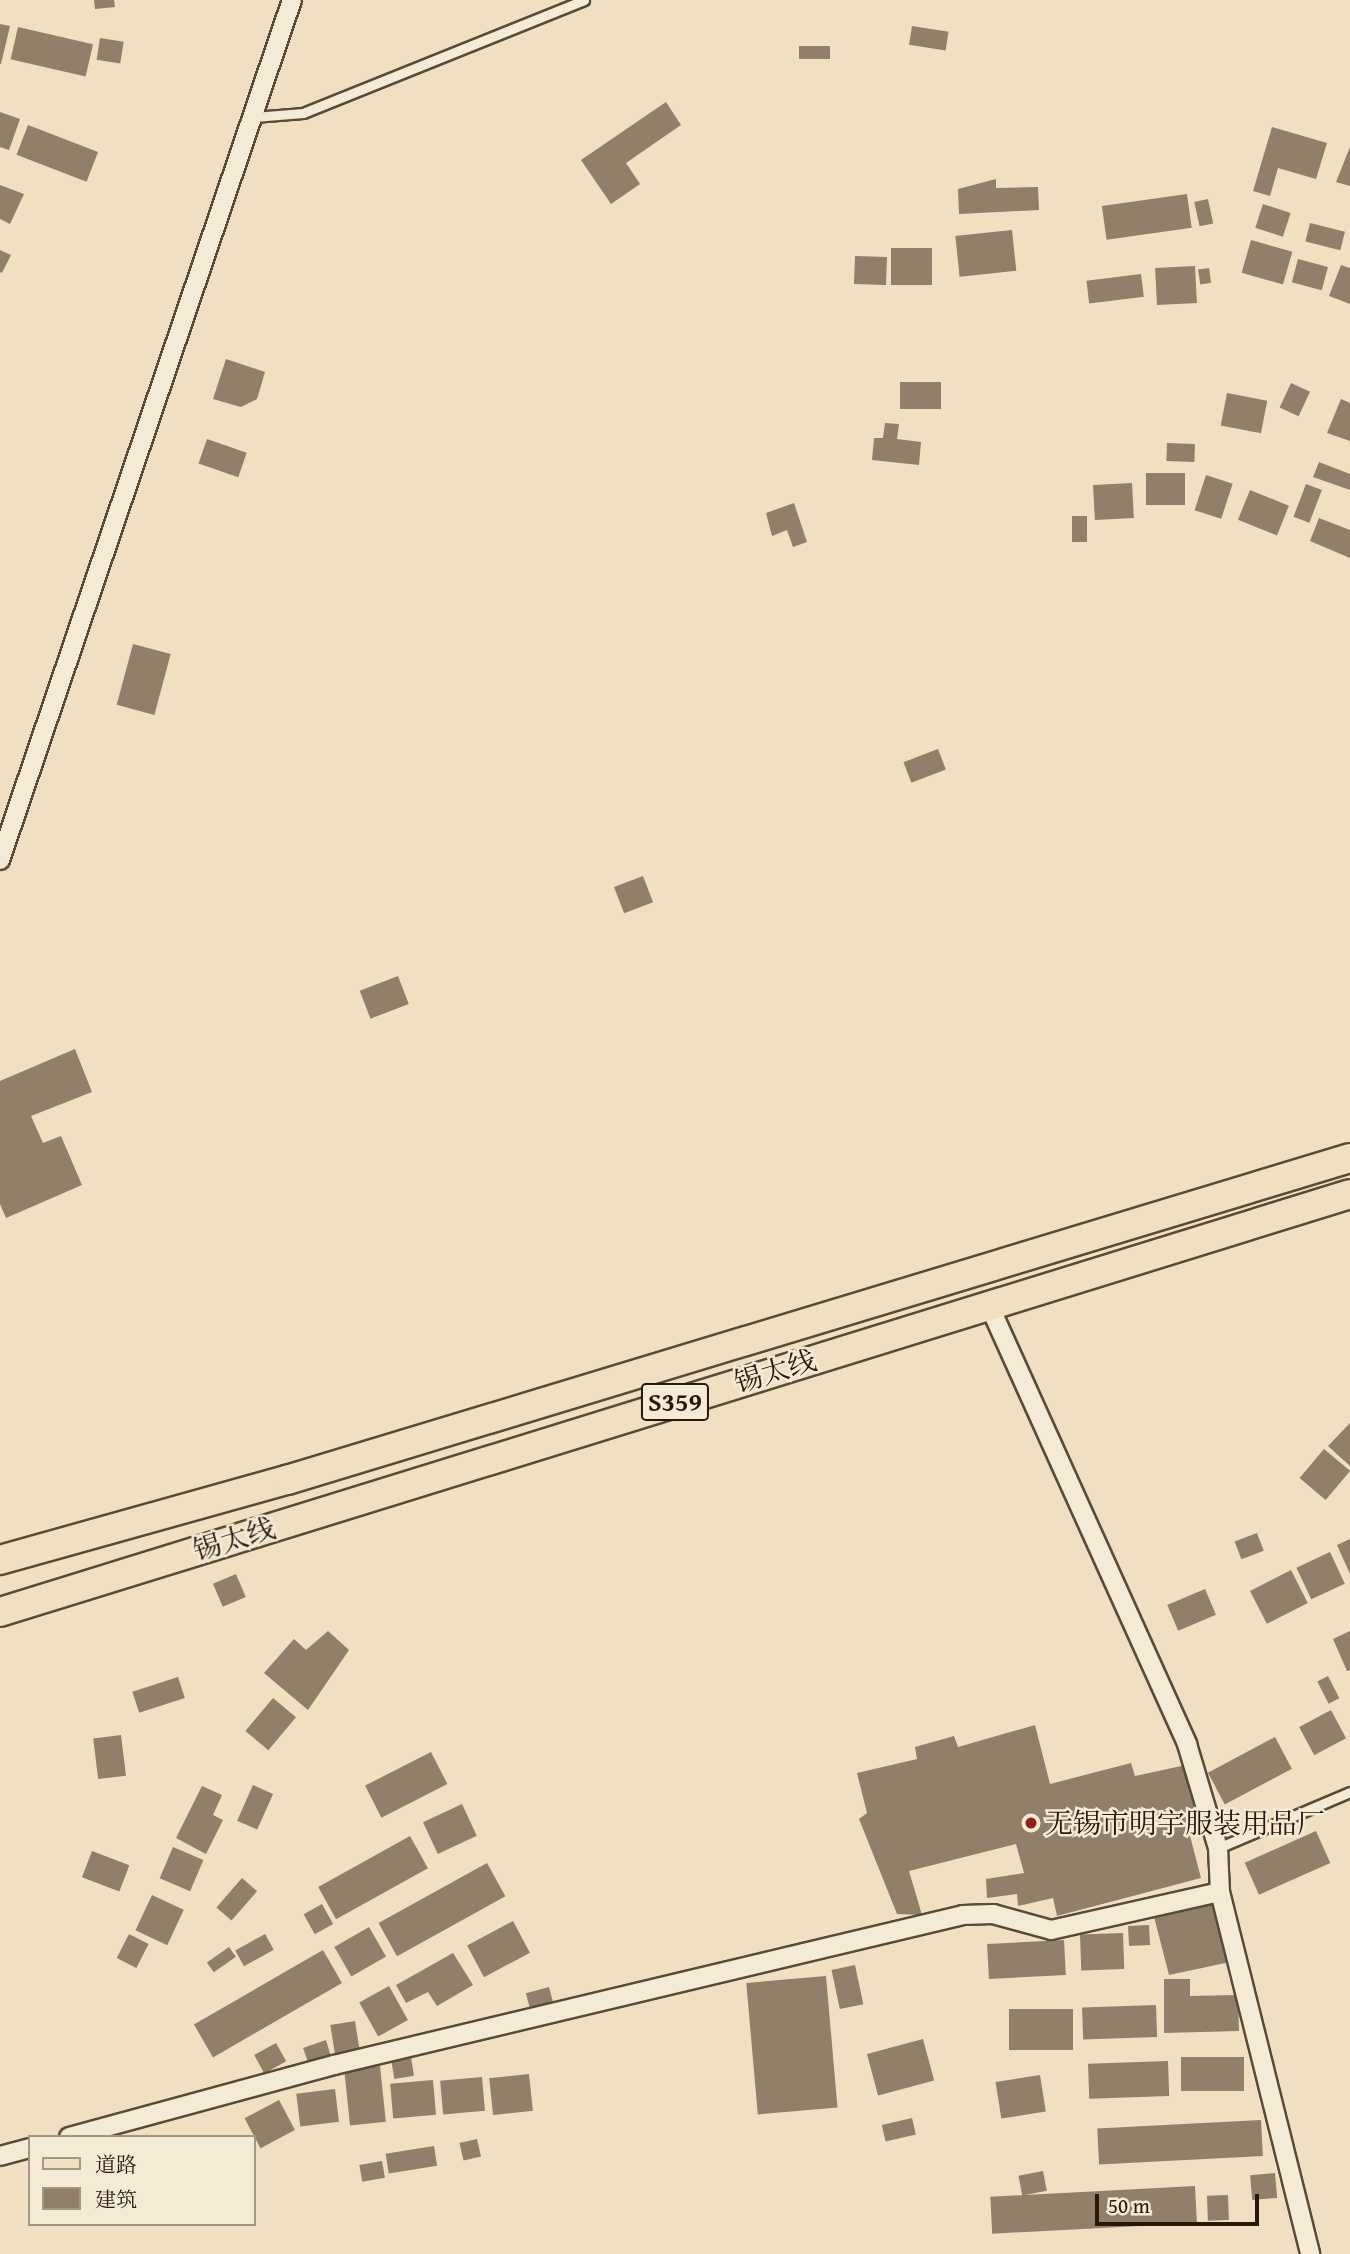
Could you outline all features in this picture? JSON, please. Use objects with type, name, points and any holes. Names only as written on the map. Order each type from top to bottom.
[{"type":"main road","name":"锡太线","points":[[0,1560],[287,1480],[1350,1158]]},
{"type":"main road","name":"锡太线","points":[[0,1612],[1350,1194]]},
{"type":"street","points":[[0,860],[292,0]]},
{"type":"street","points":[[989,1305],[1187,1744],[1217,1848],[1220,1892],[1310,2254]]},
{"type":"street","points":[[76,2135],[334,2065],[963,1915],[993,1914],[1051,1930],[1220,1892]]},
{"type":"street","points":[[0,2156],[28,2149]]},
{"type":"lane","points":[[254,117],[303,113],[584,0]]},
{"type":"lane","points":[[1217,1848],[1350,1792]]},
{"type":"building","points":[[94,0],[114,0],[115,7],[95,9]]},
{"type":"building","points":[[0,24],[10,26],[1,64],[0,64]]},
{"type":"building","points":[[912,26],[949,32],[946,51],[909,45]]},
{"type":"building","points":[[18,27],[93,44],[86,76],[11,59]]},
{"type":"building","points":[[100,38],[124,42],[120,63],[97,60]]},
{"type":"building","points":[[799,46],[830,46],[830,59],[799,59]]},
{"type":"building","points":[[666,102],[681,125],[626,163],[640,184],[611,204],[581,160]]},
{"type":"building","points":[[0,112],[20,119],[9,150],[0,147]]},
{"type":"building","points":[[28,125],[98,152],[87,182],[17,155]]},
{"type":"building","points":[[1272,127],[1327,143],[1316,179],[1278,168],[1270,196],[1253,191]]},
{"type":"building","points":[[1350,147],[1350,186],[1336,182]]},
{"type":"building","points":[[996,179],[996,188],[1038,187],[1039,210],[959,214],[958,189]]},
{"type":"building","points":[[0,185],[24,194],[10,224],[0,219]]},
{"type":"building","points":[[1187,194],[1192,228],[1107,240],[1102,206]]},
{"type":"building","points":[[1208,199],[1213,223],[1200,226],[1194,202]]},
{"type":"building","points":[[1263,204],[1291,213],[1283,237],[1255,228]]},
{"type":"building","points":[[1310,223],[1345,232],[1340,250],[1305,241]]},
{"type":"building","points":[[1012,230],[1016,271],[960,277],[955,236]]},
{"type":"building","points":[[1251,240],[1292,252],[1283,285],[1242,273]]},
{"type":"building","points":[[891,248],[932,248],[932,285],[891,285]]},
{"type":"building","points":[[0,250],[11,255],[2,273],[0,272]]},
{"type":"building","points":[[855,256],[887,257],[886,285],[854,284]]},
{"type":"building","points":[[1298,259],[1328,267],[1322,290],[1292,282]]},
{"type":"building","points":[[1341,265],[1350,268],[1350,304],[1329,296]]},
{"type":"building","points":[[1195,266],[1197,303],[1157,305],[1155,268]]},
{"type":"building","points":[[1209,268],[1211,283],[1200,284],[1198,270]]},
{"type":"building","points":[[1141,274],[1144,297],[1089,304],[1086,281]]},
{"type":"building","points":[[226,359],[265,372],[257,399],[241,407],[213,399]]},
{"type":"building","points":[[900,382],[941,382],[941,409],[900,409]]},
{"type":"building","points":[[1291,383],[1310,392],[1299,416],[1280,407]]},
{"type":"building","points":[[1227,393],[1267,401],[1261,433],[1221,425]]},
{"type":"building","points":[[1341,399],[1350,403],[1350,441],[1327,433]]},
{"type":"building","points":[[885,423],[899,424],[897,439],[921,442],[919,465],[872,460],[874,438],[883,438]]},
{"type":"building","points":[[207,439],[247,453],[238,477],[199,464]]},
{"type":"building","points":[[1167,443],[1195,444],[1194,462],[1166,461]]},
{"type":"building","points":[[1319,462],[1350,474],[1350,490],[1313,477]]},
{"type":"building","points":[[1146,473],[1185,473],[1185,505],[1146,505]]},
{"type":"building","points":[[1206,475],[1233,484],[1221,519],[1195,510]]},
{"type":"building","points":[[1132,483],[1134,518],[1095,520],[1093,485]]},
{"type":"building","points":[[1306,484],[1322,490],[1309,523],[1293,517]]},
{"type":"building","points":[[1250,490],[1289,506],[1277,535],[1238,520]]},
{"type":"building","points":[[794,503],[807,542],[793,547],[787,530],[772,536],[766,513]]},
{"type":"building","points":[[1072,516],[1087,516],[1087,542],[1072,542]]},
{"type":"building","points":[[1319,518],[1350,530],[1350,558],[1310,541]]},
{"type":"building","points":[[133,644],[171,654],[154,715],[117,705]]},
{"type":"building","points":[[938,749],[946,770],[911,783],[903,762]]},
{"type":"building","points":[[643,876],[653,902],[624,913],[614,887]]},
{"type":"building","points":[[398,976],[409,1004],[370,1019],[360,991]]},
{"type":"building","points":[[75,1049],[92,1092],[31,1116],[43,1143],[61,1136],[82,1185],[6,1218],[0,1204],[0,1081]]},
{"type":"building","points":[[1350,1423],[1350,1466],[1328,1446]]},
{"type":"building","points":[[1324,1449],[1350,1471],[1326,1500],[1300,1478]]},
{"type":"building","points":[[1257,1533],[1264,1551],[1241,1559],[1235,1542]]},
{"type":"building","points":[[1350,1539],[1350,1574],[1337,1545]]},
{"type":"building","points":[[1330,1552],[1345,1584],[1311,1599],[1296,1568]]},
{"type":"building","points":[[1291,1570],[1308,1603],[1267,1624],[1250,1591]]},
{"type":"building","points":[[236,1574],[246,1597],[223,1607],[213,1584]]},
{"type":"building","points":[[1205,1589],[1216,1615],[1178,1631],[1167,1605]]},
{"type":"building","points":[[328,1631],[349,1650],[308,1710],[264,1673],[294,1639],[306,1650]]},
{"type":"building","points":[[1350,1631],[1350,1670],[1347,1671],[1333,1639]]},
{"type":"building","points":[[1328,1676],[1339,1698],[1329,1704],[1317,1681]]},
{"type":"building","points":[[178,1677],[185,1698],[139,1713],[132,1692]]},
{"type":"building","points":[[273,1698],[296,1717],[268,1750],[245,1731]]},
{"type":"building","points":[[1331,1710],[1346,1738],[1314,1755],[1299,1727]]},
{"type":"building","name":"无锡市明宇服装用品厂","points":[[1035,1725],[1050,1784],[1131,1763],[1135,1776],[1186,1765],[1203,1828],[1189,1832],[1201,1878],[1057,1916],[1053,1898],[1018,1906],[1017,1894],[987,1898],[986,1879],[1024,1873],[1016,1844],[909,1871],[922,1915],[897,1914],[859,1819],[867,1813],[857,1773],[917,1759],[915,1747],[954,1736],[958,1747]]},
{"type":"building","points":[[121,1735],[126,1776],[98,1779],[93,1738]]},
{"type":"building","points":[[1275,1737],[1292,1769],[1225,1804],[1208,1773]]},
{"type":"building","points":[[431,1752],[447,1784],[381,1818],[365,1786]]},
{"type":"building","points":[[253,1785],[273,1794],[257,1830],[237,1821]]},
{"type":"building","points":[[202,1786],[222,1795],[213,1815],[223,1820],[206,1854],[176,1838]]},
{"type":"building","points":[[462,1804],[477,1836],[438,1854],[423,1822]]},
{"type":"building","points":[[1316,1831],[1330,1863],[1259,1895],[1245,1863]]},
{"type":"building","points":[[410,1836],[428,1868],[336,1919],[318,1887]]},
{"type":"building","points":[[173,1847],[203,1860],[190,1891],[160,1878]]},
{"type":"building","points":[[92,1851],[129,1865],[119,1891],[82,1877]]},
{"type":"building","points":[[487,1863],[505,1896],[397,1956],[379,1923]]},
{"type":"building","points":[[242,1878],[257,1891],[232,1921],[216,1907]]},
{"type":"building","points":[[152,1895],[184,1910],[167,1945],[136,1930]]},
{"type":"building","points":[[1179,1902],[1182,1912],[1215,1904],[1230,1962],[1169,1975],[1152,1909]]},
{"type":"building","points":[[322,1904],[333,1924],[315,1934],[304,1914]]},
{"type":"building","points":[[513,1921],[530,1953],[484,1977],[467,1945]]},
{"type":"building","points":[[1149,1925],[1150,1945],[1129,1946],[1128,1926]]},
{"type":"building","points":[[369,1927],[386,1956],[351,1976],[334,1947]]},
{"type":"building","points":[[1123,1933],[1124,1969],[1081,1970],[1080,1935]]},
{"type":"building","points":[[129,1934],[149,1944],[136,1968],[117,1958]]},
{"type":"building","points":[[265,1934],[274,1950],[244,1966],[235,1950]]},
{"type":"building","points":[[1064,1940],[1066,1975],[989,1979],[987,1944]]},
{"type":"building","points":[[229,1947],[236,1957],[214,1972],[207,1962]]},
{"type":"building","points":[[323,1950],[342,1983],[213,2057],[194,2024]]},
{"type":"building","points":[[453,1953],[473,1985],[437,2006],[428,1992],[406,2003],[396,1985]]},
{"type":"building","points":[[855,1965],[863,2004],[840,2009],[832,1970]]},
{"type":"building","points":[[826,1976],[838,2107],[758,2114],[746,1983]]},
{"type":"building","points":[[1164,1979],[1190,1979],[1190,1996],[1238,1995],[1239,2031],[1164,2033]]},
{"type":"building","points":[[389,1986],[408,2020],[378,2037],[359,2002]]},
{"type":"building","points":[[549,1987],[555,2009],[532,2015],[526,1993]]},
{"type":"building","points":[[1156,2005],[1157,2037],[1083,2040],[1082,2008]]},
{"type":"building","points":[[1009,2009],[1073,2009],[1073,2050],[1009,2050]]},
{"type":"building","points":[[355,2021],[360,2053],[335,2057],[330,2025]]},
{"type":"building","points":[[923,2039],[934,2081],[878,2096],[867,2054]]},
{"type":"building","points":[[326,2040],[331,2057],[308,2062],[303,2048]]},
{"type":"building","points":[[276,2043],[286,2061],[264,2073],[254,2055]]},
{"type":"building","points":[[411,2057],[414,2076],[394,2079],[391,2060]]},
{"type":"building","points":[[1181,2057],[1244,2057],[1244,2091],[1181,2091]]},
{"type":"building","points":[[1168,2061],[1169,2096],[1089,2099],[1088,2064]]},
{"type":"building","points":[[380,2066],[386,2122],[350,2125],[344,2070]]},
{"type":"building","points":[[529,2074],[533,2111],[493,2115],[489,2078]]},
{"type":"building","points":[[1040,2075],[1046,2112],[1001,2119],[996,2082]]},
{"type":"building","points":[[482,2077],[485,2111],[443,2115],[440,2081]]},
{"type":"building","points":[[433,2080],[436,2115],[393,2119],[390,2084]]},
{"type":"building","points":[[335,2089],[339,2122],[300,2127],[296,2094]]},
{"type":"building","points":[[279,2100],[295,2130],[261,2148],[256,2135],[253,2135],[245,2118]]},
{"type":"building","points":[[912,2118],[916,2135],[886,2142],[882,2125]]},
{"type":"building","points":[[1261,2120],[1263,2156],[1099,2165],[1097,2129]]},
{"type":"building","points":[[477,2139],[481,2157],[464,2161],[459,2143]]},
{"type":"building","points":[[434,2146],[437,2166],[389,2173],[386,2154]]},
{"type":"building","points":[[382,2161],[385,2178],[362,2182],[359,2165]]},
{"type":"building","points":[[1043,2171],[1047,2191],[1022,2195],[1018,2176]]},
{"type":"building","points":[[1275,2173],[1277,2198],[1252,2200],[1250,2175]]},
{"type":"building","points":[[1195,2186],[1197,2223],[992,2234],[990,2197]]},
{"type":"building","points":[[1228,2195],[1229,2220],[1208,2221],[1207,2196]]},
{"type":"place","name":"无锡市明宇服装用品厂","points":[[1031,1823]]}]
